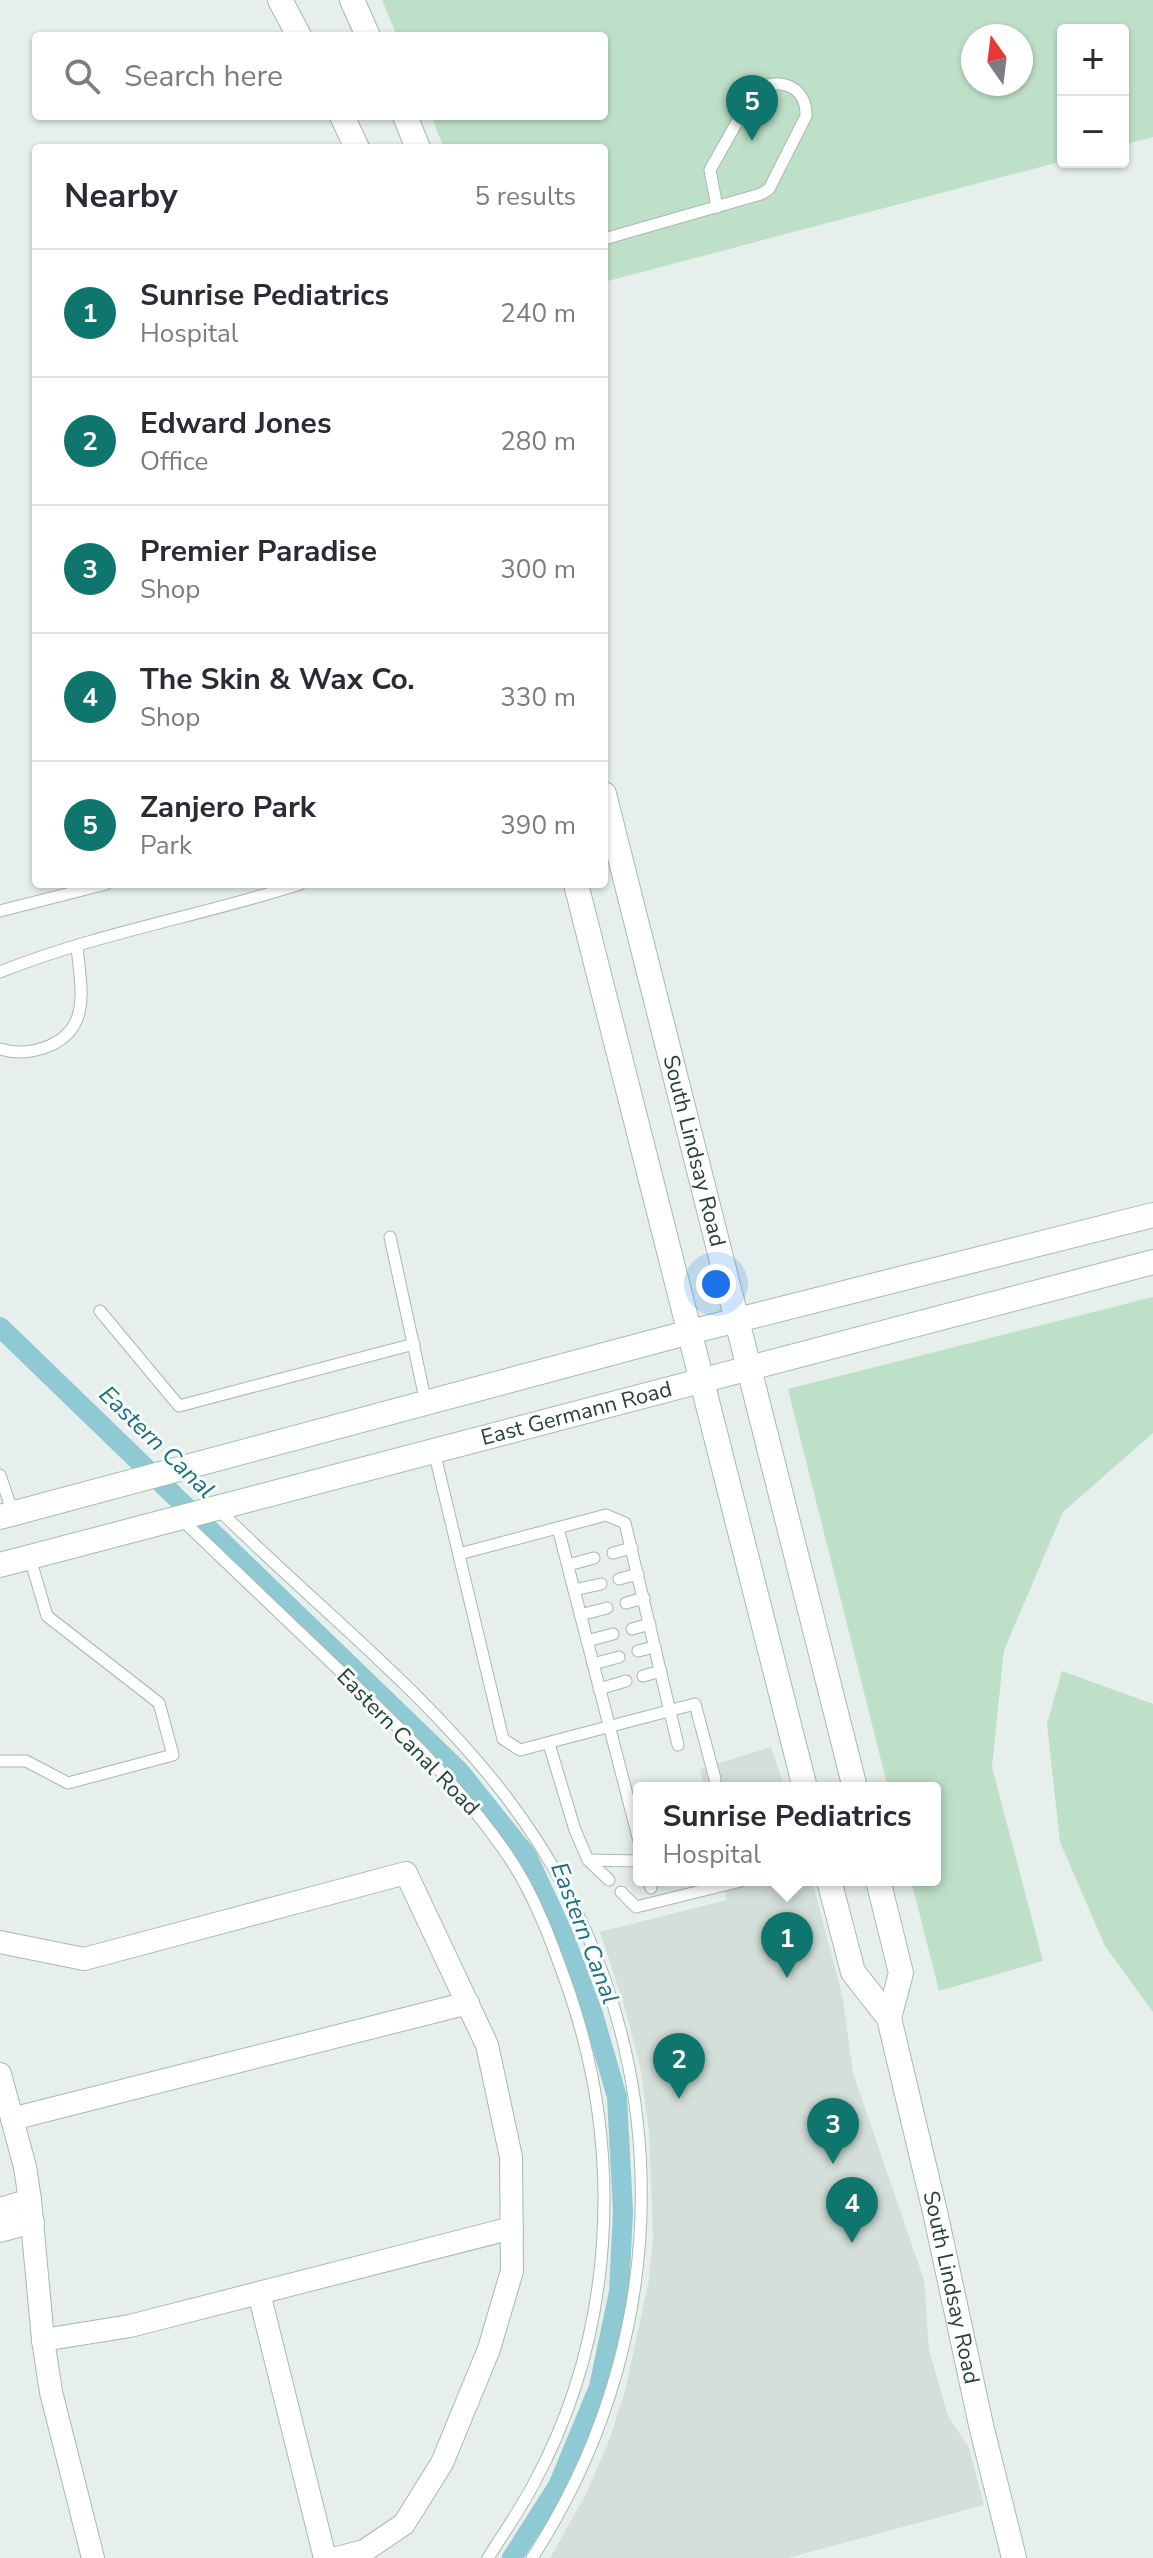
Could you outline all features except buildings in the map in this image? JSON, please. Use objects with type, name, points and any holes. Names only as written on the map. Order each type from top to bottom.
[{"type":"main road","points":[[280,0],[297,32]]},
{"type":"main road","points":[[352,0],[366,32]]},
{"type":"main road","points":[[344,120],[355,144]]},
{"type":"main road","points":[[407,120],[416,144]]},
{"type":"main road","name":"South Lindsay Road","points":[[608,814],[854,1782]]},
{"type":"main road","points":[[577,888],[803,1782]]},
{"type":"main road","points":[[7,1516],[690,1332],[1153,1215]]},
{"type":"main road","name":"East Germann Road","points":[[0,1565],[1153,1262]]},
{"type":"main road","name":"South Lindsay Road","points":[[831,1886],[853,1972],[889,2018],[1014,2558]]},
{"type":"main road","name":"South Lindsay Road","points":[[879,1886],[901,1973],[889,2018]]},
{"type":"street","points":[[0,1942],[84,1959],[406,1873],[487,2045],[511,2157],[512,2271],[489,2349],[442,2463],[404,2524],[364,2551],[337,2558]]},
{"type":"street","points":[[12,2119],[468,2003]]},
{"type":"street","points":[[0,2074],[32,2211],[43,2340],[51,2392],[93,2558]]},
{"type":"street","points":[[0,2209],[32,2211]]},
{"type":"street","points":[[0,2231],[32,2211]]},
{"type":"street","points":[[43,2340],[130,2326],[512,2228]]},
{"type":"street","points":[[259,2293],[325,2558]]},
{"type":"lane","points":[[608,238],[717,207],[761,194],[769,189],[806,116],[806,107],[797,90],[779,82],[762,86],[754,92],[710,170],[717,207]]},
{"type":"lane","points":[[0,911],[90,888]]},
{"type":"lane","points":[[0,972],[77,946],[288,888]]},
{"type":"lane","points":[[0,1049],[8,1052],[37,1051],[60,1041],[73,1029],[80,1018],[77,946]]},
{"type":"lane","points":[[390,1237],[426,1403]]},
{"type":"lane","points":[[100,1311],[179,1406],[414,1344]]},
{"type":"lane","points":[[434,1451],[503,1739],[520,1750],[695,1704],[715,1779]]},
{"type":"lane","points":[[0,1475],[7,1516]]},
{"type":"lane","points":[[216,1507],[339,1621],[468,1749],[507,1798],[568,1892],[605,1979],[623,2037],[636,2113],[640,2161],[639,2270],[627,2340],[610,2402],[583,2468],[557,2520],[532,2558]]},
{"type":"lane","points":[[459,1554],[606,1515],[625,1523],[678,1745]]},
{"type":"lane","name":"Eastern Canal Road","points":[[179,1517],[370,1700],[478,1814],[506,1853],[536,1910],[578,2017],[591,2066],[602,2130],[605,2179],[601,2269],[588,2344],[569,2405],[534,2485],[488,2558]]},
{"type":"lane","points":[[558,1528],[633,1818]]},
{"type":"lane","points":[[613,1553],[632,1548]]},
{"type":"lane","points":[[0,1761],[26,1761],[68,1783],[173,1755],[159,1703],[47,1616],[30,1557]]},
{"type":"lane","points":[[568,1565],[594,1558]]},
{"type":"lane","points":[[619,1579],[638,1574]]},
{"type":"lane","points":[[574,1590],[601,1584]]},
{"type":"lane","points":[[626,1603],[644,1598]]},
{"type":"lane","points":[[580,1615],[607,1608]]},
{"type":"lane","points":[[632,1629],[650,1624]]},
{"type":"lane","points":[[587,1641],[613,1634]]},
{"type":"lane","points":[[638,1651],[655,1647]]},
{"type":"lane","points":[[593,1664],[619,1657]]},
{"type":"lane","points":[[643,1676],[661,1671]]},
{"type":"lane","points":[[599,1689],[626,1681]]},
{"type":"lane","points":[[549,1744],[575,1830],[588,1860],[609,1880]]},
{"type":"lane","points":[[588,1860],[633,1861]]},
{"type":"lane","points":[[621,1892],[636,1907],[704,1886]]},
{"type":"shaded area","points":[[771,1747],[783,1782],[703,1782],[700,1769]]},
{"type":"shaded area","points":[[724,1886],[814,1886],[843,1999],[853,2073],[924,2280],[929,2350],[948,2416],[969,2448],[984,2505],[788,2558],[550,2558],[587,2492],[610,2438],[625,2391],[649,2280],[653,2236],[649,2132],[640,2066],[600,1932],[727,1900]]},
{"type":"green space","points":[[382,0],[1153,0],[1153,137],[1129,143],[1129,24],[1057,24],[1057,163],[608,281],[608,144],[442,144],[433,120],[608,120],[608,32],[395,32]]},
{"type":"green space","points":[[1153,1297],[1153,1433],[1063,1512],[1004,1650],[992,1767],[1043,1961],[939,1991],[913,1886],[941,1886],[941,1782],[886,1782],[788,1389]]},
{"type":"green space","points":[[1062,1671],[1153,1704],[1153,2012],[1105,1946],[1060,1842],[1047,1724]]},
{"type":"waterway","name":"Eastern Canal","points":[[0,1327],[460,1772],[527,1856],[564,1936],[593,2014],[617,2097],[623,2211],[619,2292],[599,2387],[558,2486],[512,2558]]},
{"type":"place","name":"Zanjero Park","points":[[752,141]]},
{"type":"place","name":"Sunrise Pediatrics","points":[[787,1978]]},
{"type":"place","name":"Edward Jones","points":[[679,2099]]},
{"type":"place","name":"Premier Paradise","points":[[833,2164]]},
{"type":"place","name":"The Skin & Wax Co.","points":[[852,2243]]}]
